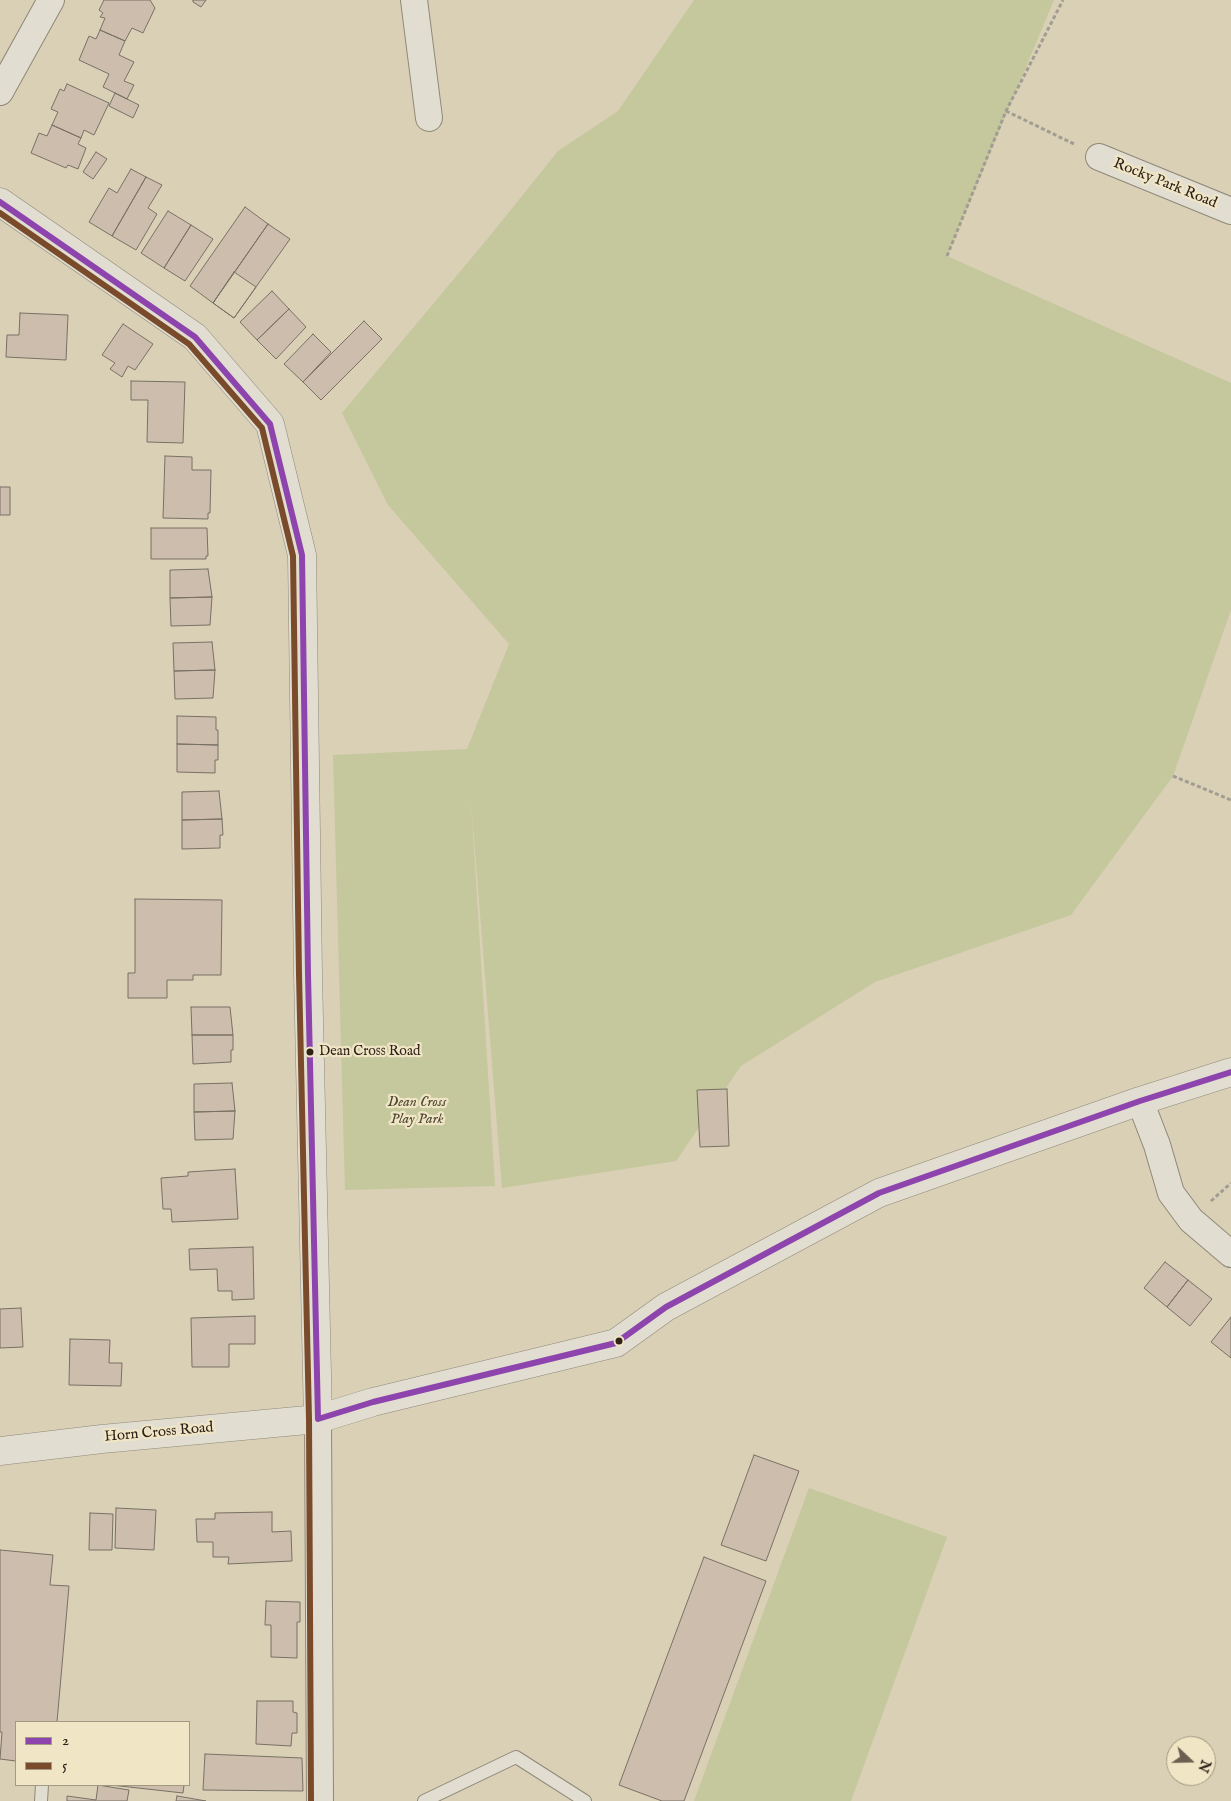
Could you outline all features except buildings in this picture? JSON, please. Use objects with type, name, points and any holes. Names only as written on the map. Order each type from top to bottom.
[{"type":"street","points":[[0,92],[51,0]]},
{"type":"street","points":[[414,0],[429,118]]},
{"type":"street","name":"Rocky Park Road","points":[[1099,157],[1231,211]]},
{"type":"street","points":[[0,202],[195,337],[270,424],[302,555],[308,994],[318,1419],[320,1801]]},
{"type":"street","name":"Horn Cross Road","points":[[0,1451],[102,1439],[318,1419],[374,1402],[616,1343],[666,1307],[879,1193],[1231,1072]]},
{"type":"street","points":[[1140,1102],[1158,1145],[1171,1193],[1191,1220],[1231,1254]]},
{"type":"lane","points":[[424,1801],[516,1757],[585,1801]]},
{"type":"lane","points":[[41,1801],[42,1786]]},
{"type":"path","points":[[947,256],[1006,111],[1063,0]]},
{"type":"path","points":[[1006,111],[1099,157]]},
{"type":"path","points":[[1173,776],[1231,800]]},
{"type":"green space","name":"Dean Cross Play Park","points":[[694,0],[1054,0],[947,256],[1231,383],[1231,610],[1173,776],[1071,915],[875,982],[741,1066],[676,1161],[502,1188],[471,801],[495,1186],[345,1190],[333,755],[467,749],[509,644],[388,505],[342,413],[558,151],[618,111]]},
{"type":"green space","points":[[809,1488],[947,1537],[851,1801],[694,1801]]},
{"type":"transit line","name":"2","points":[[0,202],[195,337],[270,424],[302,555],[308,974],[318,1419],[373,1402],[616,1343],[666,1307],[879,1193],[1140,1101],[1231,1072]]},
{"type":"transit line","name":"5","points":[[0,213],[189,344],[262,428],[293,556],[299,974],[309,1419],[311,1801]]},
{"type":"place","name":"Dean Cross Road","points":[[310,1052]]}]
